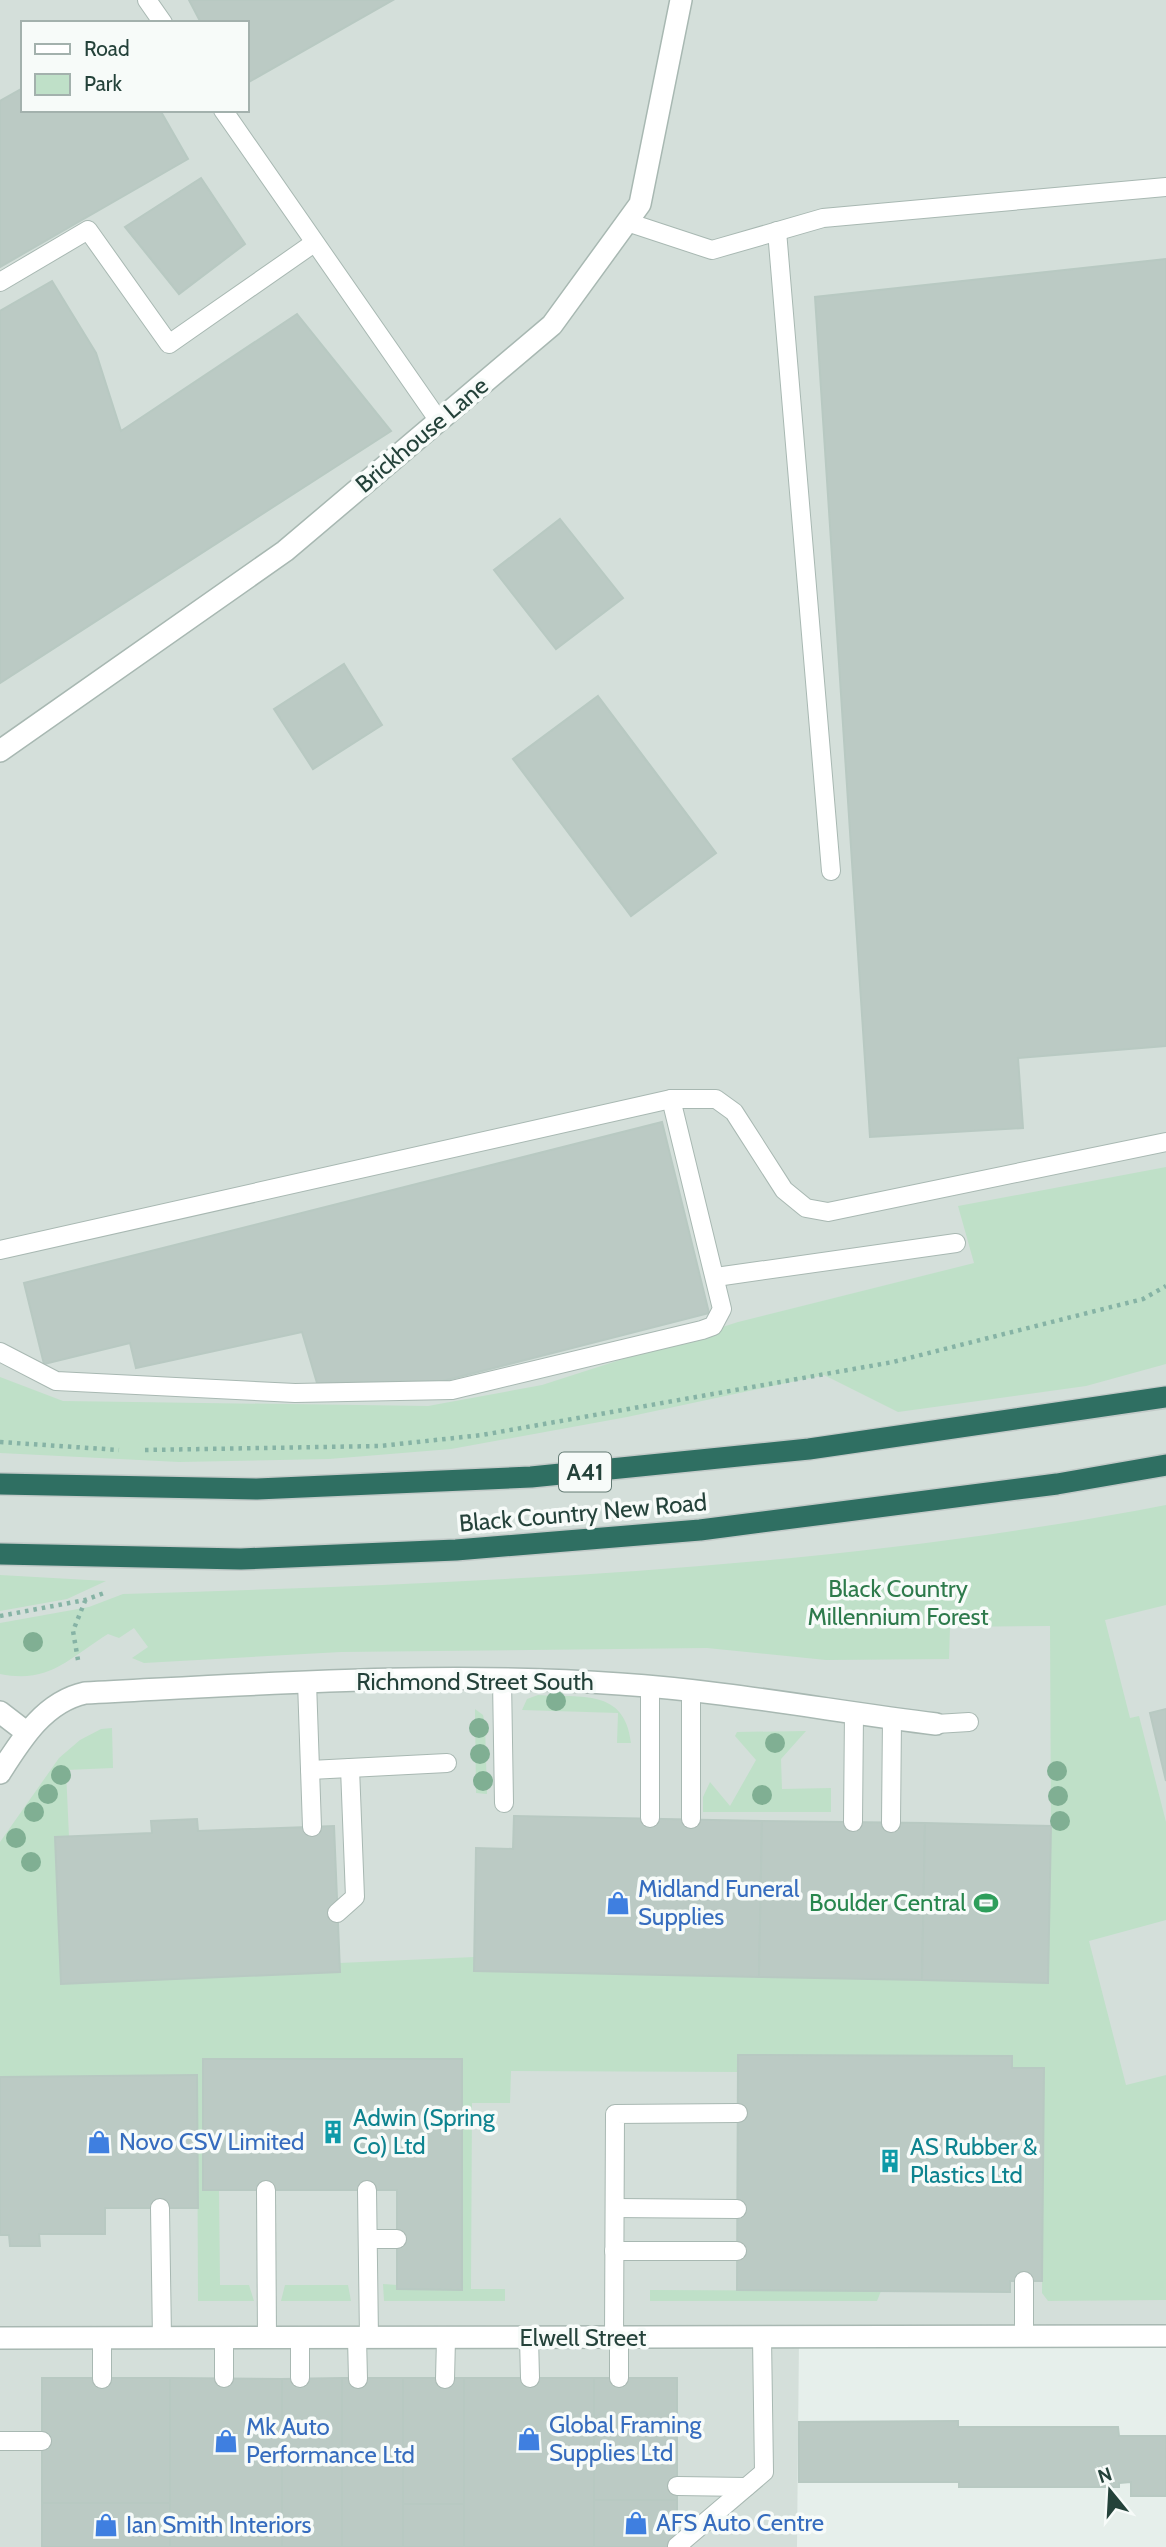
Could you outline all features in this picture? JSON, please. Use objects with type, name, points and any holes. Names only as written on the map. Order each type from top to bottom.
[{"type":"highway","name":"Black Country New Road","points":[[0,1484],[257,1489],[531,1477],[809,1449],[1166,1397]]},
{"type":"highway","name":"Black Country New Road","points":[[0,1554],[241,1559],[456,1550],[700,1530],[1057,1484],[1166,1465]]},
{"type":"street","name":"Brickhouse Lane","points":[[0,751],[285,551],[552,325],[640,204],[681,0]]},
{"type":"street","name":"Richmond Street South","points":[[0,1773],[26,1732],[67,1697],[85,1693],[307,1682],[502,1680],[650,1688],[936,1724]]},
{"type":"street","points":[[0,1712],[26,1732]]},
{"type":"street","name":"Elwell Street","points":[[0,2338],[1166,2336]]},
{"type":"lane","points":[[147,0],[162,21]]},
{"type":"lane","points":[[224,112],[439,421]]},
{"type":"lane","points":[[626,222],[712,250],[823,218],[1166,187]]},
{"type":"lane","points":[[0,282],[88,230],[169,344],[314,243]]},
{"type":"lane","points":[[777,231],[831,871]]},
{"type":"lane","points":[[0,1352],[56,1381],[295,1393],[452,1390],[713,1326],[722,1309],[671,1099]]},
{"type":"lane","points":[[0,1250],[671,1099],[716,1099],[734,1112],[784,1190],[806,1208],[828,1212],[1166,1142]]},
{"type":"lane","points":[[716,1278],[956,1243]]},
{"type":"lane","points":[[502,1680],[503,1803]]},
{"type":"lane","points":[[307,1682],[312,1827]]},
{"type":"lane","points":[[650,1688],[650,1818]]},
{"type":"lane","points":[[691,1693],[691,1819]]},
{"type":"lane","points":[[853,1822],[854,1713]]},
{"type":"lane","points":[[891,1822],[892,1719]]},
{"type":"lane","points":[[936,1724],[969,1722]]},
{"type":"lane","points":[[310,1770],[447,1763]]},
{"type":"lane","points":[[337,1913],[355,1897],[350,1768]]},
{"type":"lane","points":[[619,2378],[614,2251],[615,2114],[738,2113]]},
{"type":"lane","points":[[266,2190],[267,2338]]},
{"type":"lane","points":[[358,2379],[368,2239],[367,2190]]},
{"type":"lane","points":[[160,2208],[162,2339]]},
{"type":"lane","points":[[615,2208],[737,2209]]},
{"type":"lane","points":[[368,2239],[397,2239]]},
{"type":"lane","points":[[614,2251],[737,2251]]},
{"type":"lane","points":[[1024,2281],[1024,2337]]},
{"type":"lane","points":[[300,2338],[300,2378]]},
{"type":"lane","points":[[529,2338],[530,2378]]},
{"type":"lane","points":[[677,2546],[764,2472],[762,2338]]},
{"type":"lane","points":[[102,2339],[102,2379]]},
{"type":"lane","points":[[224,2339],[224,2378]]},
{"type":"lane","points":[[446,2339],[446,2378]]},
{"type":"lane","points":[[0,2441],[43,2441]]},
{"type":"lane","points":[[677,2486],[746,2487]]},
{"type":"path","points":[[0,1442],[131,1451],[380,1446],[482,1435],[893,1363],[1143,1299],[1166,1286]]},
{"type":"path","points":[[0,1616],[85,1600],[107,1592]]},
{"type":"path","points":[[85,1600],[74,1631],[85,1693]]},
{"type":"shaded area","points":[[0,0],[1166,0],[1166,2336],[799,2338],[797,2547],[0,2547]]},
{"type":"green space","points":[[1166,1167],[1166,1364],[1086,1386],[898,1412],[824,1375],[627,1417],[451,1449],[329,1459],[179,1462],[0,1453],[0,1377],[63,1401],[428,1406],[542,1385],[738,1322],[974,1263],[958,1206]]},
{"type":"green space","name":"Black Country Millennium Forest","points":[[1166,1505],[1166,1605],[1105,1620],[1130,1718],[1139,1716],[1166,1822],[1166,1920],[1089,1941],[1126,2085],[1166,2075],[1166,2300],[1048,2301],[1042,2293],[1044,2069],[1012,2068],[1011,2056],[739,2055],[738,2072],[511,2071],[510,2103],[472,2103],[471,2289],[505,2289],[505,2301],[384,2301],[383,2284],[397,2285],[397,2289],[462,2289],[461,2059],[203,2059],[203,2190],[219,2190],[220,2285],[249,2285],[254,2301],[198,2301],[197,2075],[0,2077],[0,1842],[59,1758],[80,1740],[101,1729],[112,1728],[113,1768],[66,1770],[69,1837],[55,1838],[61,1983],[339,1963],[474,1957],[474,1971],[1047,1983],[1051,1826],[1050,1626],[950,1627],[949,1659],[826,1660],[707,1648],[341,1652],[144,1663],[132,1658],[148,1647],[134,1628],[119,1638],[108,1634],[70,1660],[46,1672],[17,1676],[0,1674],[0,1623],[89,1607],[123,1594],[516,1578],[777,1559],[1037,1527]]},
{"type":"green space","points":[[0,1575],[106,1581],[67,1599],[0,1611]]},
{"type":"green space","points":[[538,1695],[585,1697],[610,1704],[620,1713],[627,1725],[631,1743],[617,1743],[618,1713],[522,1710],[527,1699]]},
{"type":"green space","points":[[475,1709],[483,1715],[485,1724],[487,1794],[476,1793]]},
{"type":"green space","points":[[806,1731],[781,1759],[782,1789],[831,1788],[831,1812],[703,1812],[703,1797],[710,1782],[730,1806],[756,1760],[735,1736],[737,1732]]},
{"type":"green space","points":[[285,2285],[348,2285],[351,2301],[281,2301]]},
{"type":"green space","points":[[650,2290],[881,2291],[877,2301],[650,2301]]},
{"type":"building","points":[[189,0],[393,0],[248,82],[248,21],[200,21]]},
{"type":"building","points":[[21,89],[21,112],[161,112],[188,159],[0,267],[0,101]]},
{"type":"building","points":[[201,178],[245,244],[179,294],[125,227]]},
{"type":"building","points":[[1166,259],[1166,1046],[1018,1058],[1023,1128],[870,1137],[815,297]]},
{"type":"building","points":[[52,281],[96,353],[121,431],[297,314],[391,431],[0,683],[0,311]]},
{"type":"building","points":[[560,519],[623,598],[556,649],[494,570]]},
{"type":"building","points":[[344,664],[382,725],[313,769],[274,709]]},
{"type":"building","points":[[598,696],[716,853],[631,916],[513,759]]},
{"type":"building","points":[[662,1122],[709,1313],[443,1381],[317,1383],[302,1332],[136,1368],[130,1343],[44,1364],[24,1283]]},
{"type":"building","points":[[1166,1709],[1166,1781],[1150,1713]]},
{"type":"building","name":"Midland Funeral Supplies","points":[[514,1816],[762,1821],[759,1977],[474,1971],[476,1848],[513,1849]]},
{"type":"building","points":[[197,1819],[198,1831],[334,1826],[340,1972],[61,1984],[55,1837],[152,1833],[151,1821]]},
{"type":"building","points":[[762,1821],[925,1823],[922,1980],[759,1977]]},
{"type":"building","name":"Boulder Central","points":[[925,1823],[1051,1826],[1048,1983],[922,1980]]},
{"type":"building","name":"AS Rubber & Plastics Ltd","points":[[738,2055],[1012,2056],[1012,2068],[1044,2068],[1042,2281],[1010,2281],[1010,2292],[737,2290]]},
{"type":"building","name":"Adwin (Spring Co) Ltd","points":[[203,2059],[462,2059],[462,2290],[397,2289],[397,2190],[203,2190]]},
{"type":"building","name":"Novo CSV Limited","points":[[197,2075],[198,2208],[105,2208],[105,2234],[39,2234],[40,2246],[10,2246],[9,2235],[0,2235],[0,2077]]},
{"type":"building","points":[[42,2378],[170,2378],[170,2503],[42,2503]]},
{"type":"building","name":"Mk Auto Performance Ltd","points":[[170,2378],[282,2379],[282,2547],[170,2547]]},
{"type":"building","points":[[342,2378],[342,2547],[282,2547],[282,2379]]},
{"type":"building","points":[[342,2378],[403,2378],[403,2547],[342,2547]]},
{"type":"building","points":[[403,2378],[464,2378],[464,2504],[403,2504]]},
{"type":"building","name":"Global Framing Supplies Ltd","points":[[464,2378],[594,2378],[594,2547],[464,2547]]},
{"type":"building","points":[[594,2378],[677,2378],[677,2500],[594,2500]]},
{"type":"building","points":[[958,2421],[958,2427],[1118,2427],[1119,2436],[1166,2436],[1166,2496],[1131,2496],[1131,2482],[1119,2483],[1119,2487],[959,2487],[959,2482],[799,2482],[799,2422]]},
{"type":"building","name":"AFS Auto Centre","points":[[594,2500],[677,2500],[677,2547],[594,2547]]},
{"type":"building","name":"Ian Smith Interiors","points":[[42,2503],[170,2503],[170,2547],[42,2547]]},
{"type":"building","points":[[403,2504],[464,2504],[464,2547],[403,2547]]},
{"type":"place","name":"Midland Funeral Supplies","points":[[618,1903]]},
{"type":"place","name":"Boulder Central","points":[[986,1903]]},
{"type":"place","name":"Adwin (Spring Co) Ltd","points":[[333,2132]]},
{"type":"place","name":"Novo CSV Limited","points":[[99,2142]]},
{"type":"place","name":"AS Rubber & Plastics Ltd","points":[[890,2161]]},
{"type":"place","name":"Global Framing Supplies Ltd","points":[[529,2439]]},
{"type":"place","name":"Mk Auto Performance Ltd","points":[[226,2441]]},
{"type":"place","name":"AFS Auto Centre","points":[[636,2523]]},
{"type":"place","name":"Ian Smith Interiors","points":[[106,2525]]}]
